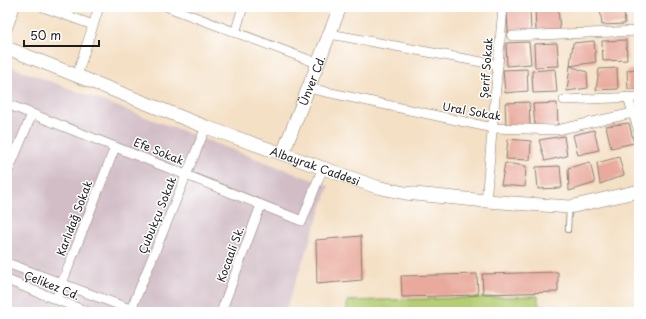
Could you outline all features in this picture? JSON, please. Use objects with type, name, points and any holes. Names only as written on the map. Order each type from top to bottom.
[{"type":"street","points":[[7,30],[15,7]]},
{"type":"street","points":[[44,7],[93,26]]},
{"type":"street","points":[[77,75],[99,7]]},
{"type":"street","points":[[168,7],[318,63]]},
{"type":"street","points":[[235,33],[243,7]]},
{"type":"street","name":"Ünver Cd.","points":[[283,153],[340,7]]},
{"type":"street","name":"Şerif Sokak","points":[[486,201],[503,7]]},
{"type":"street","points":[[512,36],[639,31]]},
{"type":"street","points":[[330,34],[498,65]]},
{"type":"street","name":"Albayrak Caddesi","points":[[7,48],[206,127],[377,186],[405,193],[486,201],[570,206],[639,191]]},
{"type":"street","name":"Ural Sokak","points":[[308,88],[493,128],[557,130],[633,113]]},
{"type":"street","points":[[564,100],[639,97]]},
{"type":"street","points":[[628,98],[639,132]]},
{"type":"street","name":"Efe Sokak","points":[[7,104],[302,221],[323,167]]},
{"type":"street","points":[[7,174],[32,114]]},
{"type":"street","name":"Çubukçu Sokak","points":[[133,311],[206,127]]},
{"type":"street","name":"Karlıdağ Sokak","points":[[56,299],[115,147]]},
{"type":"street","name":"Kocaali Sk.","points":[[221,312],[261,205]]},
{"type":"street","points":[[7,263],[133,311]]},
{"type":"street","name":"Çelikez Cd.","points":[[7,280],[88,312]]},
{"type":"lane","points":[[568,230],[570,206]]},
{"type":"shaded area","points":[[7,65],[329,186],[285,312],[7,312]]},
{"type":"green space","points":[[538,296],[538,304],[550,312],[347,312],[347,301]]},
{"type":"building","points":[[558,7],[560,30],[536,31],[535,8]]},
{"type":"building","points":[[600,7],[624,7],[625,24],[602,25]]},
{"type":"building","points":[[530,9],[531,32],[508,33],[507,10]]},
{"type":"building","points":[[626,40],[627,60],[603,61],[602,41]]},
{"type":"building","points":[[636,40],[639,40],[639,63],[638,63]]},
{"type":"building","points":[[594,41],[596,62],[570,66],[573,43]]},
{"type":"building","points":[[529,42],[531,64],[507,66],[506,43]]},
{"type":"building","points":[[557,43],[559,66],[535,67],[534,44]]},
{"type":"building","points":[[570,66],[587,72],[588,88],[567,91]]},
{"type":"building","points":[[617,68],[618,89],[596,90],[599,69]]},
{"type":"building","points":[[527,69],[528,91],[505,93],[503,70]]},
{"type":"building","points":[[555,69],[557,92],[533,93],[532,71]]},
{"type":"building","points":[[639,69],[639,89],[628,89],[627,70]]},
{"type":"building","points":[[529,102],[530,125],[506,126],[505,103]]},
{"type":"building","points":[[557,103],[558,125],[535,127],[533,104]]},
{"type":"building","points":[[629,123],[634,143],[611,148],[606,126]]},
{"type":"building","points":[[594,130],[599,150],[578,155],[573,135]]},
{"type":"building","points":[[564,136],[567,156],[545,161],[539,140]]},
{"type":"building","points":[[508,139],[531,141],[530,160],[506,159]]},
{"type":"building","points":[[619,157],[624,175],[600,184],[597,163]]},
{"type":"building","points":[[590,162],[595,183],[569,191],[568,168]]},
{"type":"building","points":[[505,163],[526,166],[525,187],[501,185]]},
{"type":"building","points":[[560,166],[562,188],[538,189],[536,167]]},
{"type":"building","points":[[361,236],[362,280],[317,284],[316,240]]},
{"type":"building","points":[[558,272],[558,292],[483,294],[482,274]]},
{"type":"building","points":[[477,274],[478,295],[402,297],[401,276]]}]
